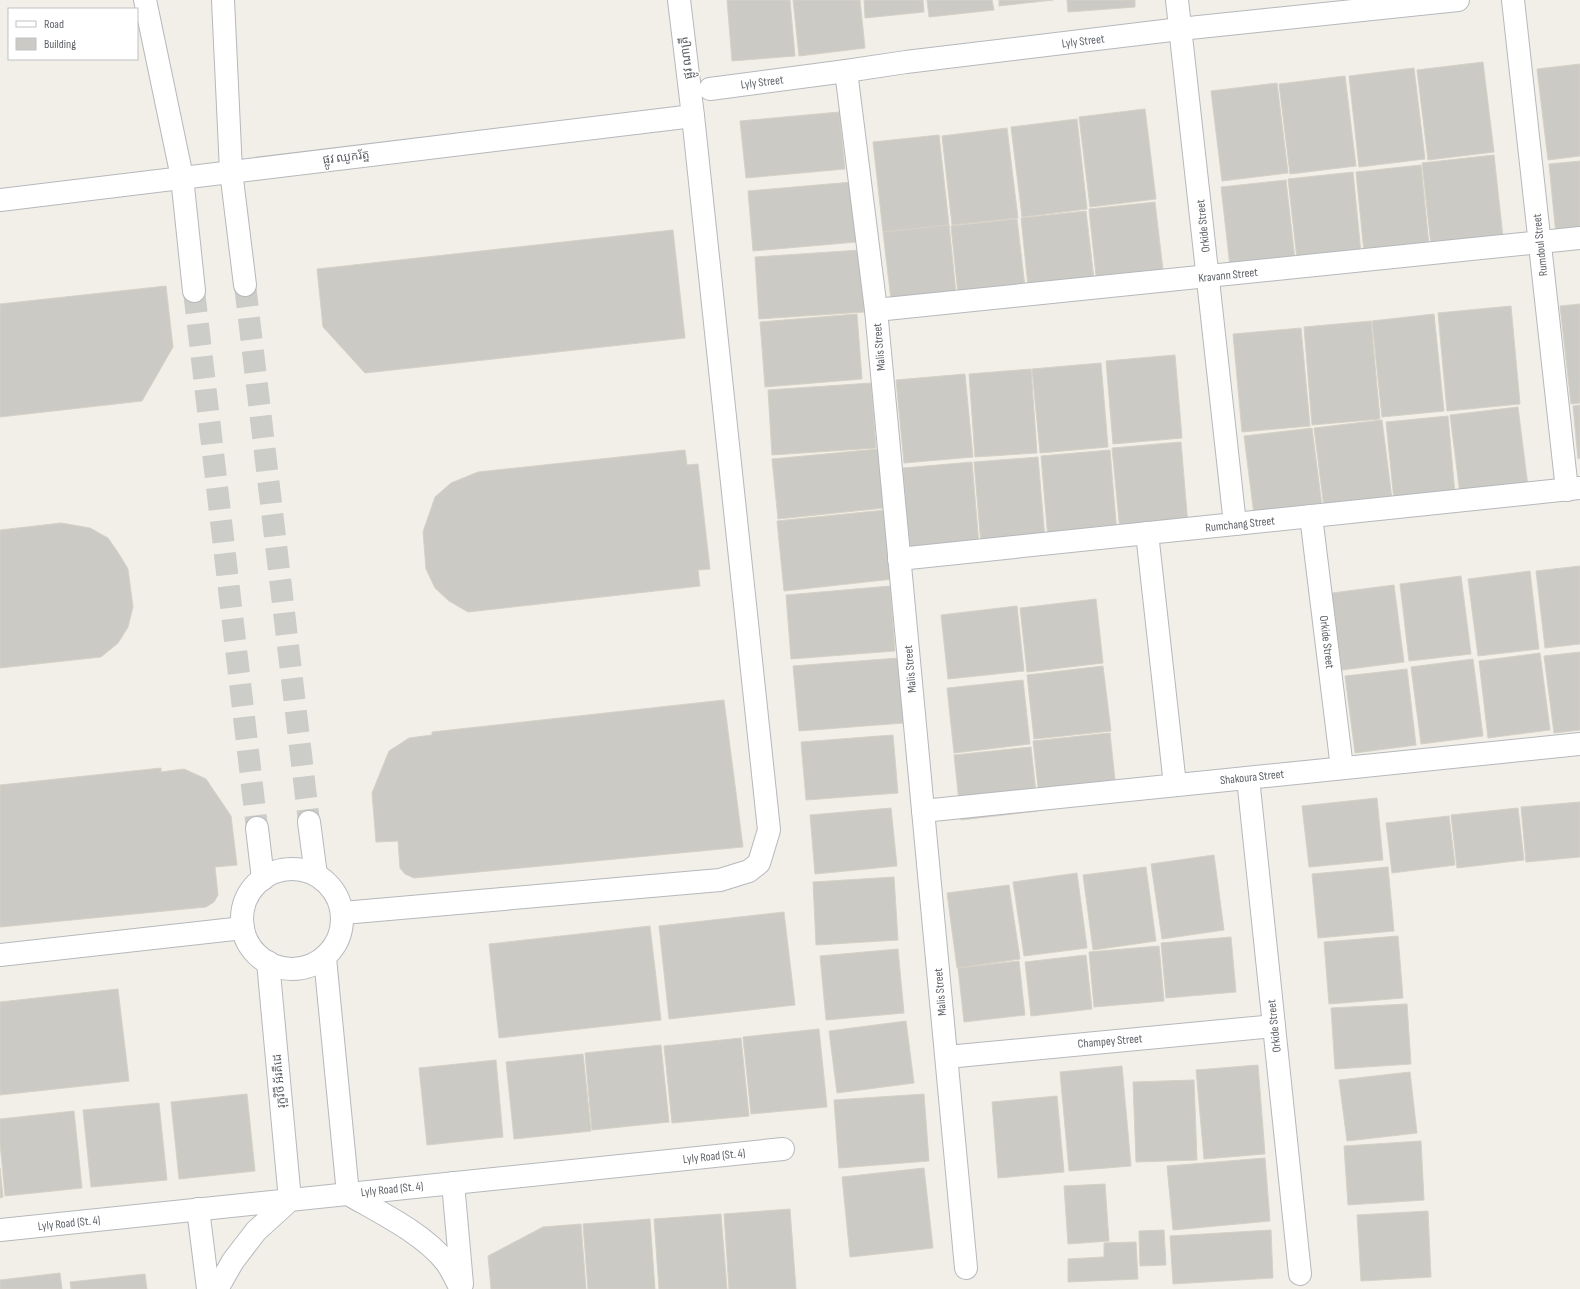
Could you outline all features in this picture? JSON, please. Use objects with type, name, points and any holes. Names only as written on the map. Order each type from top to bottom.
[{"type":"street","points":[[145,0],[182,177],[194,291]]},
{"type":"street","points":[[223,0],[231,171],[245,285]]},
{"type":"street","name":"ផ្លូវ ណាគ្រី","points":[[343,914],[720,880],[749,871],[759,863],[770,830],[693,116],[679,0]]},
{"type":"street","name":"Orkide Street","points":[[1177,0],[1235,524]]},
{"type":"street","name":"Lyly Street","points":[[710,89],[846,72],[906,62],[1180,29],[1458,0]]},
{"type":"street","name":"Rumdoul Street","points":[[1513,0],[1540,242],[1574,489]]},
{"type":"street","name":"Malis Street","points":[[846,72],[876,310],[966,1268]]},
{"type":"street","name":"ផ្លូវ ឈូករ័ត្ន","points":[[0,200],[693,116]]},
{"type":"street","name":"Kravann Street","points":[[876,310],[1580,238]]},
{"type":"street","name":"Rumchang Street","points":[[899,559],[1574,489]]},
{"type":"street","name":"Orkide Street","points":[[1311,516],[1342,768]]},
{"type":"street","points":[[1147,533],[1176,785]]},
{"type":"street","name":"Shakoura Street","points":[[923,811],[1580,744]]},
{"type":"street","name":"Orkide Street","points":[[1248,778],[1300,1274]]},
{"type":"street","points":[[309,822],[316,875]]},
{"type":"street","points":[[257,828],[263,879]]},
{"type":"street","points":[[284,870],[300,870],[316,875],[329,884],[338,898],[343,914],[342,930],[336,945],[325,958],[311,966],[295,969],[278,968],[263,960],[251,948],[244,933],[242,916],[246,900],[255,886],[268,875],[284,870]]},
{"type":"street","points":[[0,955],[243,928]]},
{"type":"street","points":[[325,958],[348,1194],[393,1220],[432,1246],[447,1263],[462,1289]]},
{"type":"street","name":"រុក្ខវិថី អ័រគីដេ","points":[[268,962],[290,1200]]},
{"type":"street","name":"Champey Street","points":[[946,1057],[1274,1026]]},
{"type":"street","name":"Lyly Road (St. 4)","points":[[0,1230],[783,1149]]},
{"type":"street","points":[[454,1183],[462,1289]]},
{"type":"street","points":[[217,1289],[233,1261],[256,1231],[290,1200]]},
{"type":"street","points":[[198,1209],[208,1289]]},
{"type":"building","points":[[727,0],[790,0],[795,56],[732,61]]},
{"type":"building","points":[[793,0],[860,0],[865,48],[799,56]]},
{"type":"building","points":[[864,0],[923,0],[924,12],[865,18]]},
{"type":"building","points":[[927,0],[992,0],[994,10],[929,17]]},
{"type":"building","points":[[999,0],[1053,0],[999,6]]},
{"type":"building","points":[[1067,0],[1135,0],[1135,7],[1068,12]]},
{"type":"building","points":[[1483,62],[1494,152],[1428,160],[1417,70]]},
{"type":"building","points":[[1580,64],[1580,156],[1548,160],[1537,69]]},
{"type":"building","points":[[1414,68],[1425,159],[1359,167],[1349,76]]},
{"type":"building","points":[[1345,76],[1356,166],[1290,174],[1279,84]]},
{"type":"building","points":[[1277,83],[1288,173],[1222,181],[1211,91]]},
{"type":"building","points":[[1145,109],[1156,199],[1090,207],[1079,117]]},
{"type":"building","points":[[839,112],[845,169],[746,178],[740,121]]},
{"type":"building","points":[[1077,119],[1087,209],[1022,217],[1011,127]]},
{"type":"building","points":[[1007,128],[1018,218],[952,225],[942,136]]},
{"type":"building","points":[[939,135],[949,225],[883,232],[873,142]]},
{"type":"building","points":[[1494,155],[1503,237],[1431,245],[1422,163]]},
{"type":"building","points":[[1580,161],[1580,233],[1556,235],[1549,164]]},
{"type":"building","points":[[1421,165],[1429,245],[1364,252],[1356,172]]},
{"type":"building","points":[[1353,172],[1361,253],[1297,259],[1288,179]]},
{"type":"building","points":[[1286,180],[1295,260],[1230,267],[1221,187]]},
{"type":"building","points":[[852,182],[857,242],[753,251],[748,191]]},
{"type":"building","points":[[1155,202],[1163,270],[1096,276],[1089,209]]},
{"type":"building","points":[[1086,211],[1094,279],[1028,286],[1021,218]]},
{"type":"building","points":[[1017,219],[1025,287],[958,294],[951,226]]},
{"type":"building","points":[[949,225],[956,293],[891,300],[883,232]]},
{"type":"building","points":[[673,230],[685,338],[365,373],[323,327],[317,269]]},
{"type":"building","points":[[860,250],[864,312],[759,319],[755,257]]},
{"type":"building","points":[[166,286],[173,347],[142,401],[0,417],[0,304]]},
{"type":"building","points":[[1580,304],[1580,403],[1571,404],[1560,306]]},
{"type":"building","points":[[1511,306],[1520,404],[1447,411],[1438,313]]},
{"type":"building","points":[[857,314],[862,379],[765,387],[760,322]]},
{"type":"building","points":[[1434,314],[1444,411],[1382,417],[1372,321]]},
{"type":"building","points":[[1371,321],[1380,419],[1312,425],[1304,327]]},
{"type":"building","points":[[1301,328],[1310,426],[1242,432],[1233,334]]},
{"type":"building","points":[[1175,355],[1182,438],[1113,444],[1106,361]]},
{"type":"building","points":[[1101,363],[1108,447],[1040,453],[1032,369]]},
{"type":"building","points":[[1031,369],[1037,453],[975,457],[969,374]]},
{"type":"building","points":[[965,374],[973,457],[904,463],[896,380]]},
{"type":"building","points":[[871,383],[876,448],[772,455],[768,390]]},
{"type":"building","points":[[1580,405],[1580,458],[1578,459],[1573,406]]},
{"type":"building","points":[[1518,407],[1528,486],[1460,494],[1450,415]]},
{"type":"building","points":[[1448,416],[1455,494],[1394,500],[1386,422]]},
{"type":"building","points":[[1382,420],[1392,499],[1324,507],[1314,428]]},
{"type":"building","points":[[1312,428],[1322,506],[1254,515],[1244,436]]},
{"type":"building","points":[[1181,442],[1188,525],[1120,531],[1112,448]]},
{"type":"building","points":[[878,449],[884,508],[778,519],[772,459]]},
{"type":"building","points":[[685,450],[687,465],[698,464],[710,569],[698,570],[700,586],[468,612],[449,601],[435,588],[426,569],[423,532],[435,497],[451,483],[478,472]]},
{"type":"building","points":[[1110,450],[1117,533],[1048,539],[1041,456]]},
{"type":"building","points":[[1038,457],[1045,539],[981,544],[974,462]]},
{"type":"building","points":[[972,462],[979,545],[910,551],[903,468]]},
{"type":"building","points":[[885,510],[893,579],[784,591],[777,521]]},
{"type":"building","points":[[61,523],[90,528],[108,538],[119,554],[128,569],[133,607],[128,627],[118,643],[101,657],[0,668],[0,530]]},
{"type":"building","points":[[1580,566],[1580,644],[1545,648],[1536,571]]},
{"type":"building","points":[[1530,571],[1539,649],[1478,656],[1468,579]]},
{"type":"building","points":[[1461,576],[1471,654],[1409,661],[1400,584]]},
{"type":"building","points":[[1394,585],[1404,662],[1342,670],[1332,593]]},
{"type":"building","points":[[890,586],[895,651],[791,659],[786,595]]},
{"type":"building","points":[[1096,599],[1103,663],[1027,672],[1020,608]]},
{"type":"building","points":[[1017,606],[1024,671],[948,679],[941,615]]},
{"type":"building","points":[[1580,652],[1580,730],[1554,733],[1544,656]]},
{"type":"building","points":[[1540,653],[1550,730],[1488,738],[1479,661]]},
{"type":"building","points":[[898,658],[904,723],[799,731],[793,666]]},
{"type":"building","points":[[1473,659],[1483,736],[1421,744],[1411,667]]},
{"type":"building","points":[[1103,666],[1111,731],[1034,739],[1027,675]]},
{"type":"building","points":[[1407,669],[1416,745],[1355,753],[1345,676]]},
{"type":"building","points":[[1023,680],[1030,744],[954,753],[947,688]]},
{"type":"building","points":[[724,700],[743,847],[414,878],[405,874],[400,868],[398,841],[376,842],[372,793],[389,751],[409,738],[432,735],[432,732]]},
{"type":"building","points":[[1110,733],[1117,798],[1040,806],[1033,741]]},
{"type":"building","points":[[893,735],[898,793],[806,800],[801,742]]},
{"type":"building","points":[[1031,747],[1038,811],[961,820],[954,755]]},
{"type":"building","points":[[161,768],[161,772],[184,769],[206,779],[231,816],[237,865],[215,867],[218,895],[214,902],[206,907],[0,927],[0,785]]},
{"type":"building","points":[[1377,798],[1383,860],[1309,867],[1302,806]]},
{"type":"building","points":[[1580,802],[1580,857],[1526,862],[1521,807]]},
{"type":"building","points":[[891,808],[897,866],[815,874],[810,815]]},
{"type":"building","points":[[1518,808],[1524,860],[1457,868],[1451,815]]},
{"type":"building","points":[[1449,816],[1455,865],[1392,873],[1386,823]]},
{"type":"building","points":[[1214,855],[1224,930],[1162,939],[1151,864]]},
{"type":"building","points":[[1146,867],[1156,941],[1093,950],[1083,875]]},
{"type":"building","points":[[1388,867],[1394,931],[1318,938],[1312,874]]},
{"type":"building","points":[[1077,873],[1087,948],[1024,956],[1013,882]]},
{"type":"building","points":[[894,877],[898,940],[816,945],[813,882]]},
{"type":"building","points":[[1009,885],[1020,959],[957,968],[947,893]]},
{"type":"building","points":[[784,912],[795,1005],[669,1019],[659,926]]},
{"type":"building","points":[[650,926],[661,1020],[499,1038],[489,944]]},
{"type":"building","points":[[1398,936],[1403,998],[1329,1004],[1324,942]]},
{"type":"building","points":[[1231,937],[1236,992],[1166,998],[1161,943]]},
{"type":"building","points":[[1159,946],[1164,1001],[1094,1007],[1089,952]]},
{"type":"building","points":[[898,949],[904,1013],[826,1020],[820,956]]},
{"type":"building","points":[[1086,955],[1092,1009],[1031,1016],[1025,962]]},
{"type":"building","points":[[1019,961],[1025,1015],[964,1022],[958,968]]},
{"type":"building","points":[[118,989],[129,1081],[0,1095],[0,1002]]},
{"type":"building","points":[[1407,1004],[1411,1064],[1335,1069],[1331,1008]]},
{"type":"building","points":[[906,1021],[914,1083],[837,1093],[829,1031]]},
{"type":"building","points":[[819,1029],[827,1107],[751,1114],[743,1037]]},
{"type":"building","points":[[741,1038],[749,1116],[672,1123],[664,1046]]},
{"type":"building","points":[[661,1045],[669,1122],[592,1130],[585,1053]]},
{"type":"building","points":[[583,1054],[591,1131],[514,1139],[506,1062]]},
{"type":"building","points":[[496,1060],[503,1137],[427,1145],[419,1068]]},
{"type":"building","points":[[1258,1065],[1265,1154],[1204,1159],[1196,1070]]},
{"type":"building","points":[[1122,1066],[1131,1166],[1069,1171],[1060,1072]]},
{"type":"building","points":[[1410,1072],[1417,1133],[1347,1141],[1339,1080]]},
{"type":"building","points":[[1194,1080],[1197,1160],[1136,1162],[1133,1082]]},
{"type":"building","points":[[247,1094],[255,1171],[179,1179],[171,1102]]},
{"type":"building","points":[[924,1094],[929,1161],[839,1168],[834,1100]]},
{"type":"building","points":[[1057,1096],[1064,1172],[998,1178],[992,1102]]},
{"type":"building","points":[[159,1103],[167,1180],[91,1187],[83,1110]]},
{"type":"building","points":[[74,1111],[82,1188],[5,1196],[0,1143],[0,1119]]},
{"type":"building","points":[[1421,1141],[1424,1200],[1348,1205],[1344,1146]]},
{"type":"building","points":[[1265,1158],[1270,1221],[1173,1230],[1167,1166]]},
{"type":"building","points":[[0,1168],[3,1197],[0,1198]]},
{"type":"building","points":[[924,1168],[933,1248],[850,1257],[842,1177]]},
{"type":"building","points":[[1105,1184],[1109,1241],[1068,1244],[1064,1186]]},
{"type":"building","points":[[790,1209],[796,1289],[729,1289],[724,1214]]},
{"type":"building","points":[[1428,1211],[1431,1277],[1361,1281],[1357,1215]]},
{"type":"building","points":[[721,1214],[727,1289],[659,1289],[654,1219]]},
{"type":"building","points":[[650,1219],[655,1289],[588,1289],[583,1224]]},
{"type":"building","points":[[581,1224],[586,1289],[491,1289],[488,1256],[543,1227]]},
{"type":"building","points":[[1164,1230],[1166,1265],[1140,1266],[1139,1231]]},
{"type":"building","points":[[1271,1230],[1273,1278],[1173,1284],[1170,1236]]},
{"type":"building","points":[[1136,1242],[1138,1279],[1068,1282],[1068,1259],[1104,1257],[1104,1243]]},
{"type":"building","points":[[60,1273],[62,1289],[0,1289],[0,1280]]},
{"type":"building","points":[[145,1274],[147,1289],[71,1289],[70,1282]]},
{"type":"tunnel","points":[[245,285],[309,822]]},
{"type":"tunnel","points":[[194,291],[257,828]]}]
